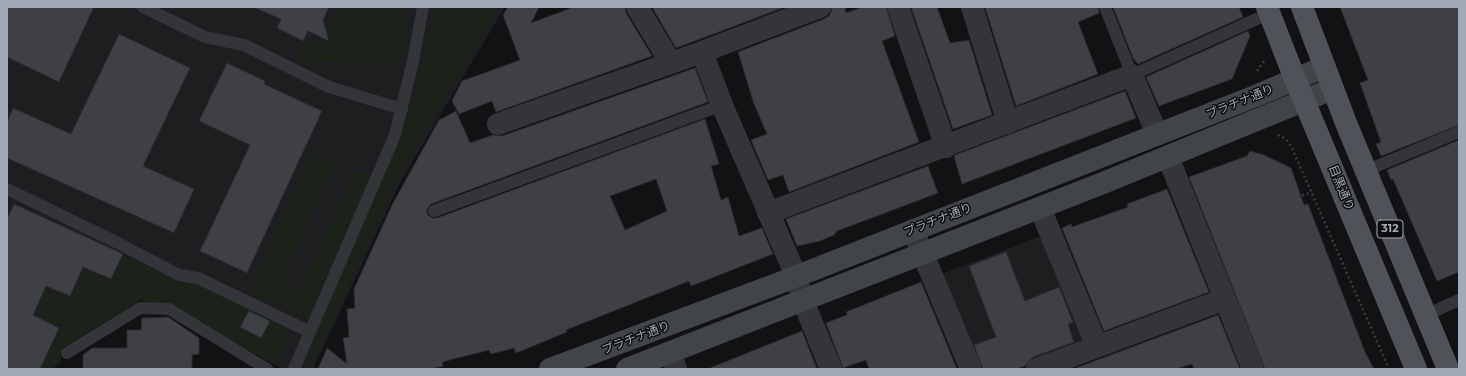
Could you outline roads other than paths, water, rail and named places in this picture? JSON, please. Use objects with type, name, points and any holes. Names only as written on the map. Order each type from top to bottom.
[{"type":"main road","name":"312","points":[[1302,7],[1332,89],[1365,172],[1448,369]]},
{"type":"main road","name":"目黒通り","points":[[1269,10],[1304,101],[1416,369]]},
{"type":"main road","name":"プラチナ通り","points":[[550,369],[796,276],[1324,67]]},
{"type":"main road","name":"プラチナ通り","points":[[627,369],[673,360],[803,301],[1168,157],[1332,89]]},
{"type":"street","points":[[637,7],[671,63]]},
{"type":"street","points":[[498,124],[702,52],[820,7]]},
{"type":"street","points":[[898,7],[946,147]]},
{"type":"street","points":[[972,7],[1008,123]]},
{"type":"street","points":[[702,52],[722,104],[796,276],[803,301],[831,369]]},
{"type":"street","points":[[768,213],[946,147],[1132,75],[1157,134]]},
{"type":"street","points":[[1168,157],[1253,369]]},
{"type":"street","points":[[1040,208],[1097,346]]},
{"type":"street","points":[[913,230],[971,369]]},
{"type":"street","points":[[1036,369],[1225,299]]},
{"type":"lane","points":[[143,7],[205,37],[244,45],[329,87],[402,109]]},
{"type":"lane","points":[[294,369],[395,136],[423,7]]},
{"type":"lane","points":[[1105,7],[1132,75],[1269,10]]},
{"type":"lane","points":[[434,210],[722,104]]},
{"type":"lane","points":[[1365,172],[1459,132]]},
{"type":"lane","points":[[7,189],[118,243],[179,275],[198,278],[310,332]]},
{"type":"lane","points":[[1426,315],[1459,300]]},
{"type":"lane","points":[[67,353],[140,308],[169,309],[267,369]]}]
